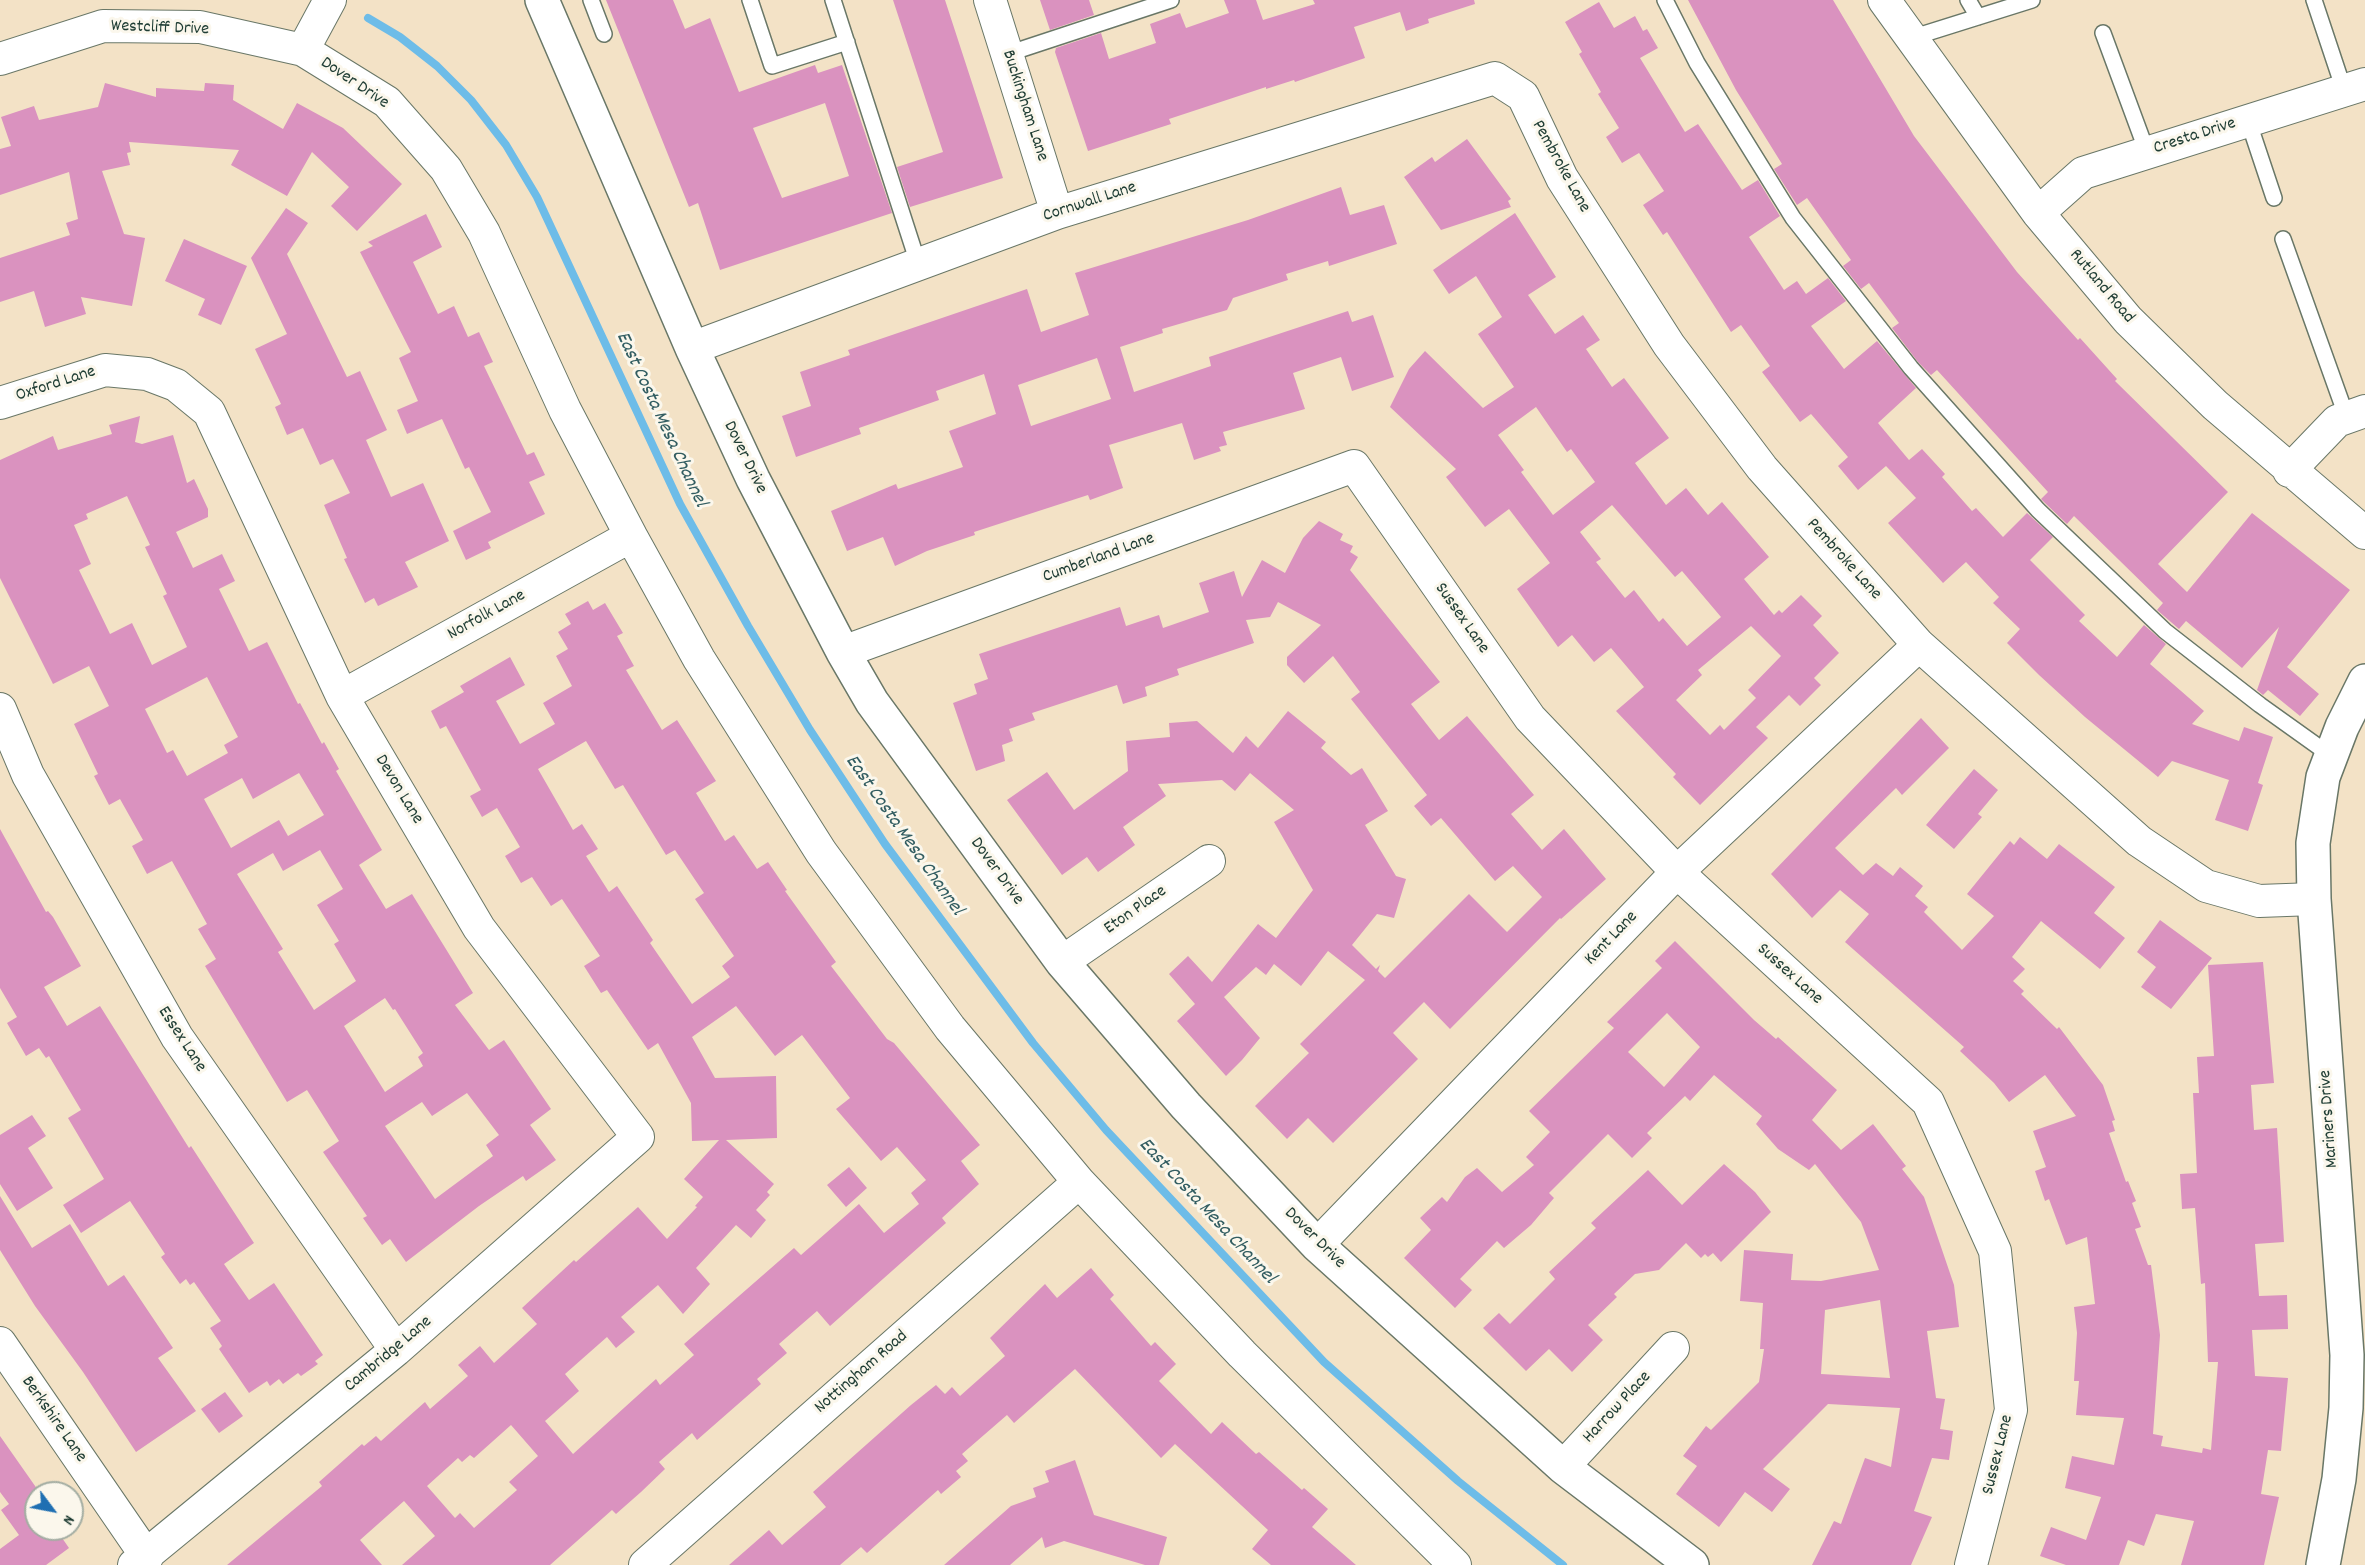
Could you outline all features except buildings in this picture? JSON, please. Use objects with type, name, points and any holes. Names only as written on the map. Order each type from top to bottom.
[{"type":"street","points":[[303,50],[330,0]]},
{"type":"street","name":"Dover Drive","points":[[542,0],[692,348],[753,478],[843,652],[872,702],[1062,962],[1186,1106],[1317,1245],[1563,1467],[1692,1565]]},
{"type":"street","name":"Buckingham Lane","points":[[990,0],[1058,213]]},
{"type":"street","name":"Rutland Road","points":[[1884,0],[2038,213],[2128,321],[2215,405],[2289,471],[2365,532]]},
{"type":"street","name":"Westcliff Drive","points":[[0,60],[103,26],[200,27],[303,50]]},
{"type":"street","name":"Dover Drive","points":[[303,50],[387,102],[446,169],[484,233],[565,410],[699,659],[821,852],[950,1028],[1079,1182],[1242,1354],[1455,1565]]},
{"type":"street","name":"Cornwall Lane","points":[[692,348],[1058,213],[1495,78]]},
{"type":"street","name":"Pembroke Lane","points":[[1495,78],[1523,96],[1562,178],[1669,345],[1762,468],[1919,645],[2139,840],[2206,886],[2259,902],[2314,899]]},
{"type":"street","name":"Cresta Drive","points":[[2038,213],[2083,173],[2355,87]]},
{"type":"street","name":"Oxford Lane","points":[[0,403],[105,370],[147,374],[176,385],[209,412]]},
{"type":"street","name":"Devon Lane","points":[[209,412],[342,696],[479,928],[638,1137]]},
{"type":"street","points":[[2289,471],[2337,421],[2356,414]]},
{"type":"street","name":"Cumberland Lane","points":[[843,652],[1354,466]]},
{"type":"street","name":"Sussex Lane","points":[[1354,466],[1530,717],[1677,872],[1928,1102],[1995,1251],[2012,1410],[1971,1565]]},
{"type":"street","name":"Norfolk Lane","points":[[342,696],[631,536]]},
{"type":"street","name":"Kent Lane","points":[[1317,1245],[1677,872],[1919,645]]},
{"type":"street","name":"Mariners Drive","points":[[2323,1565],[2339,1479],[2346,1408],[2347,1355],[2314,899],[2316,821],[2321,788],[2330,755],[2365,681]]},
{"type":"street","name":"Essex Lane","points":[[0,709],[28,775],[177,1037],[396,1350]]},
{"type":"street","name":"Eton Place","points":[[1062,962],[1209,861]]},
{"type":"street","name":"Cambridge Lane","points":[[140,1561],[396,1350],[638,1137]]},
{"type":"street","name":"Nottingham Road","points":[[645,1565],[1079,1182]]},
{"type":"street","name":"Berkshire Lane","points":[[0,1343],[140,1561]]},
{"type":"street","name":"Harrow Place","points":[[1563,1467],[1673,1348]]},
{"type":"lane","points":[[591,0],[604,34]]},
{"type":"lane","points":[[750,0],[772,66],[847,42]]},
{"type":"lane","points":[[833,0],[918,263]]},
{"type":"lane","points":[[1007,54],[1171,0]]},
{"type":"lane","points":[[1665,0],[1697,63],[1793,218],[1911,368],[2038,510],[2165,631],[2260,705],[2330,755]]},
{"type":"lane","points":[[1968,0],[1977,17]]},
{"type":"lane","points":[[1911,38],[2032,0]]},
{"type":"lane","points":[[2314,0],[2355,87]]},
{"type":"lane","points":[[2103,33],[2147,152]]},
{"type":"lane","points":[[2248,120],[2274,198]]},
{"type":"lane","points":[[2283,239],[2356,414]]},
{"type":"waterway","name":"East Costa Mesa Channel","points":[[368,18],[400,37],[437,66],[471,100],[506,145],[537,197],[680,504],[748,626],[810,730],[885,844],[1033,1043],[1106,1130],[1324,1362],[1458,1481],[1563,1565]]}]
